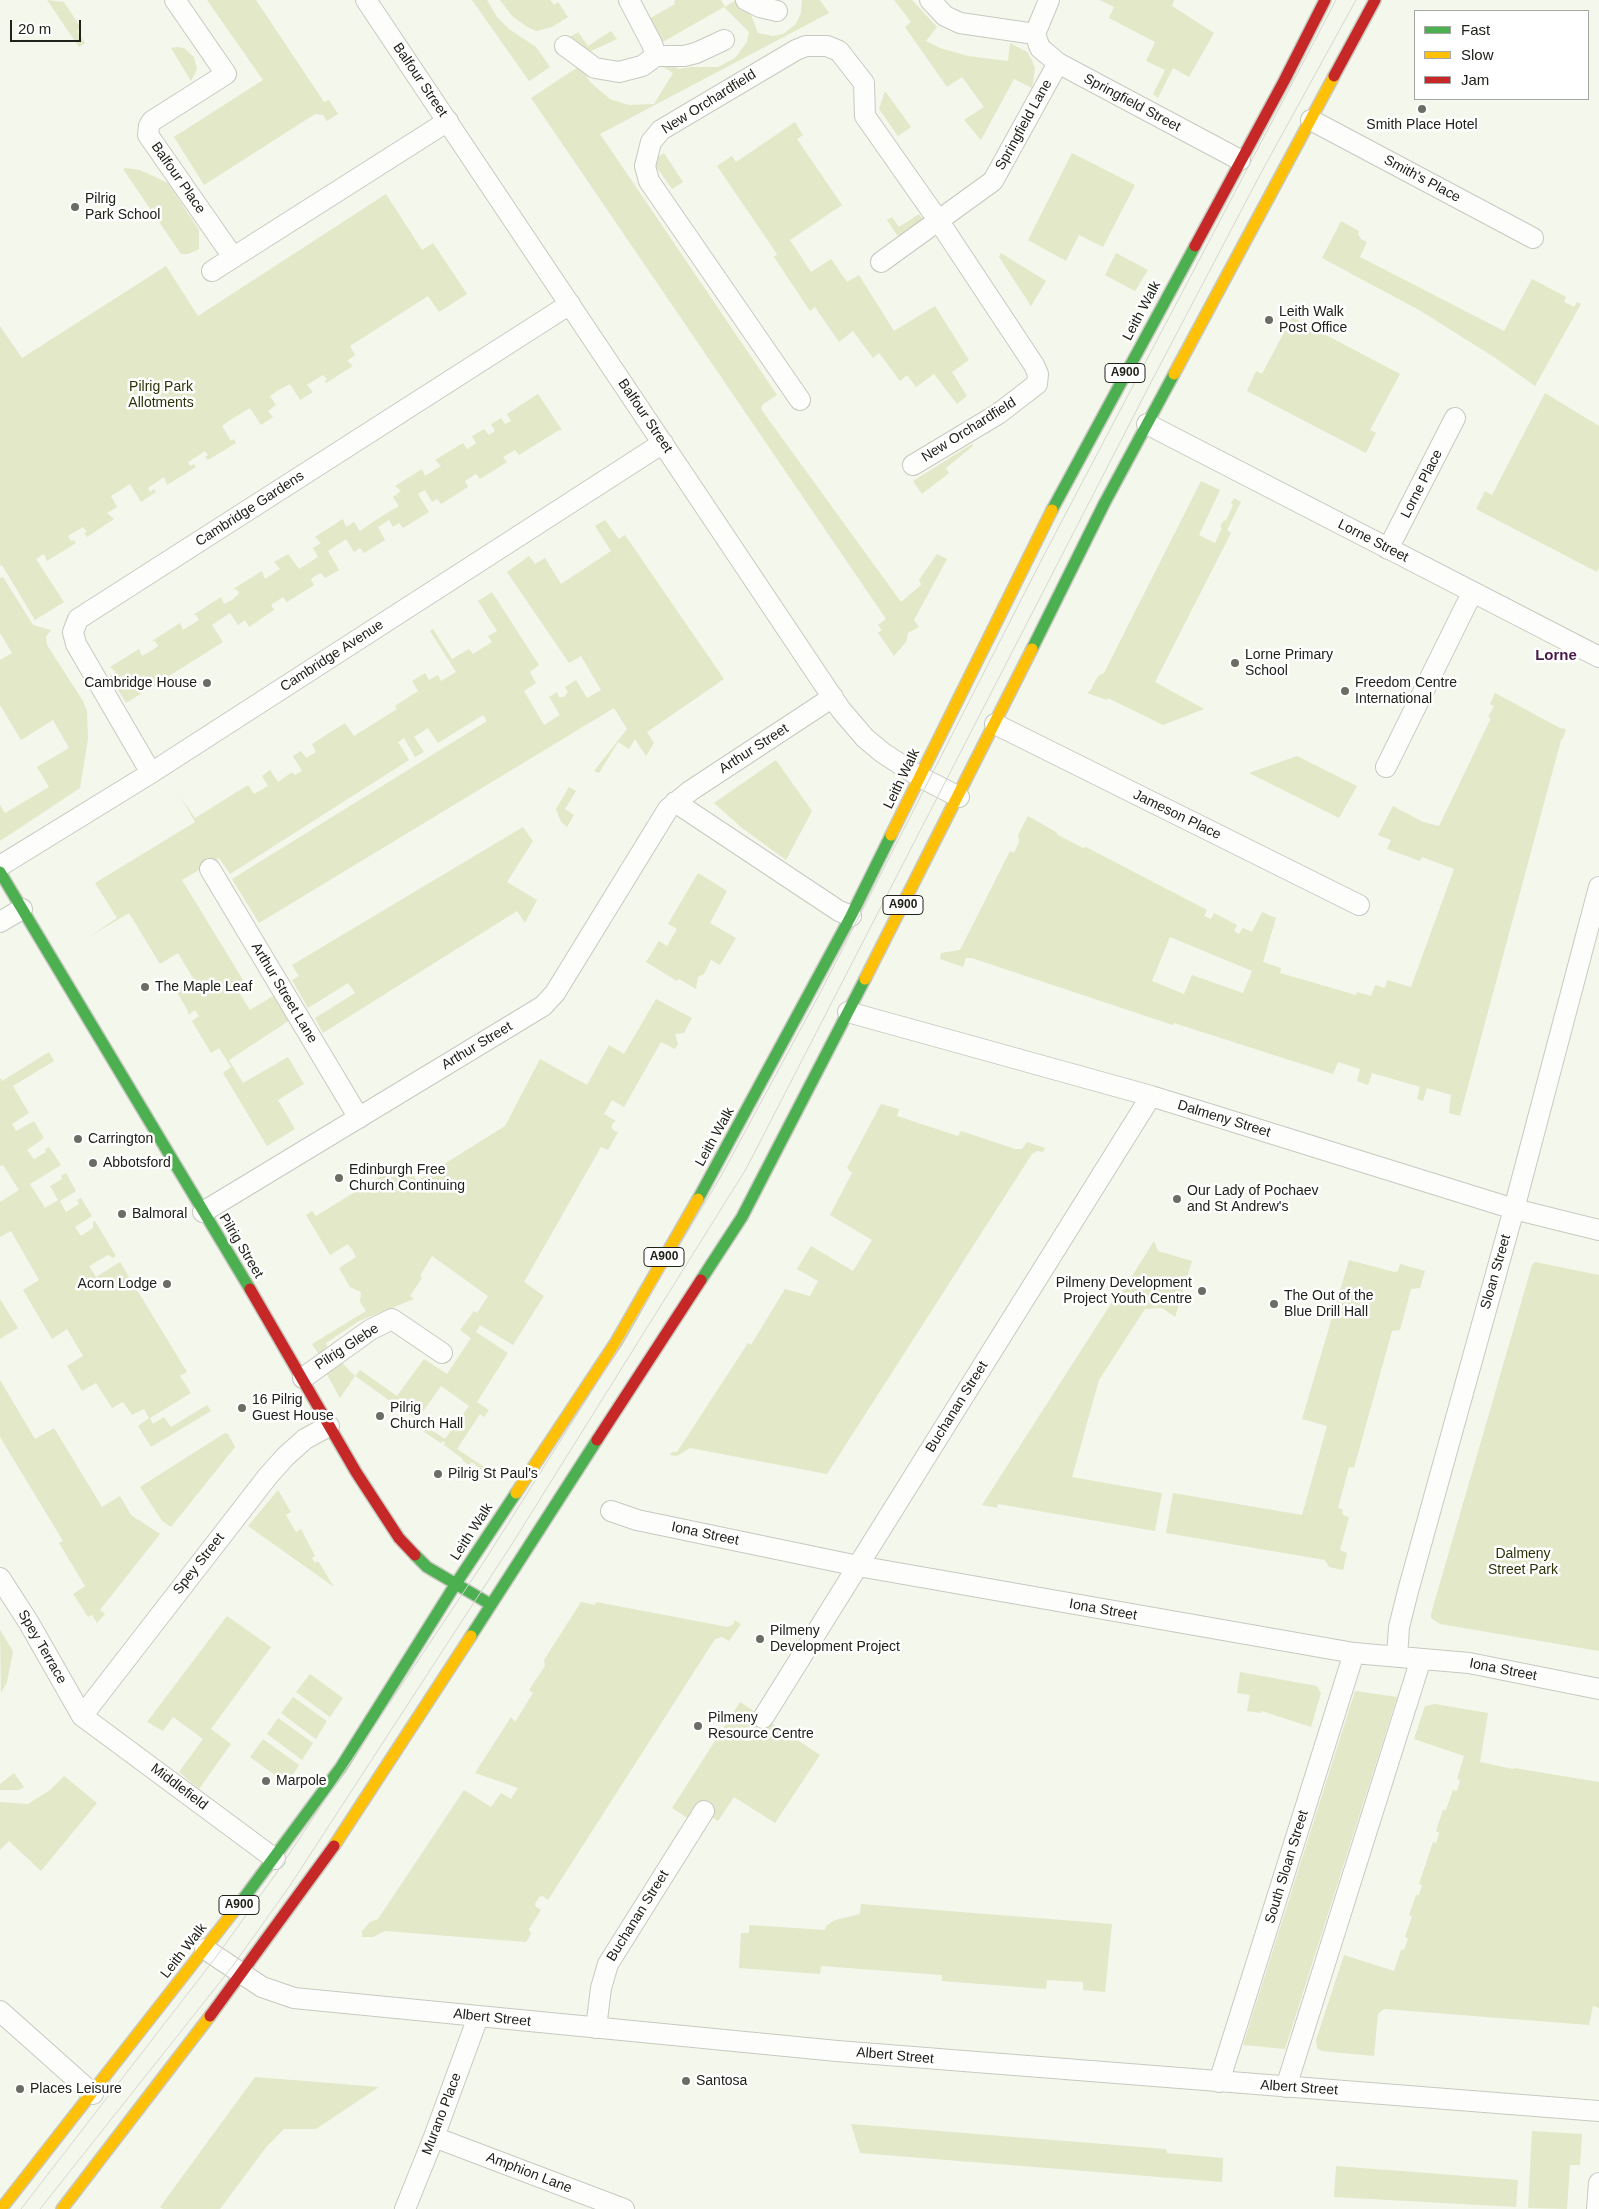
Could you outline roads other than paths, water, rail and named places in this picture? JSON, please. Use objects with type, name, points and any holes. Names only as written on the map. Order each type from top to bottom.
[{"type":"main road","name":"Leith Walk","points":[[1,2209],[93,2094],[275,1859],[341,1766],[455,1585],[616,1342],[720,1160],[851,916],[1049,517],[1284,81],[1325,0]]},
{"type":"main road","name":"A900","points":[[62,2209],[192,2041],[347,1828],[742,1216],[959,797],[1104,504],[1375,0]]},
{"type":"main road","name":"Pilrig Street","points":[[0,872],[303,1378],[356,1472],[399,1538],[427,1567],[490,1604]]},
{"type":"street","name":"Balfour Place","points":[[175,0],[226,74],[152,121],[149,126],[148,135],[233,257]]},
{"type":"street","name":"Balfour Street","points":[[366,0],[841,710],[865,738],[883,753],[920,777],[959,797]]},
{"type":"street","points":[[629,0],[652,44],[656,56]]},
{"type":"street","points":[[746,0],[760,7],[777,11]]},
{"type":"street","points":[[930,0],[945,16],[960,23],[1035,34],[1049,0]]},
{"type":"street","name":"Springfield Street","points":[[1035,34],[1040,48],[1058,64],[1240,160]]},
{"type":"street","points":[[565,46],[591,66],[610,72],[625,72],[635,69],[656,56],[684,56],[696,53],[724,40]]},
{"type":"street","name":"New Orchardfield","points":[[800,400],[649,181],[645,166],[651,142],[660,130],[796,50],[806,46],[827,46],[839,51],[864,83],[865,116],[938,220],[1034,365],[1038,374],[1036,384],[998,414],[913,465]]},
{"type":"street","name":"Springfield Lane","points":[[938,220],[993,181],[1058,64]]},
{"type":"street","name":"Smith's Place","points":[[1311,120],[1533,238]]},
{"type":"street","points":[[212,271],[448,121]]},
{"type":"street","points":[[881,262],[938,220]]},
{"type":"street","name":"Cambridge Gardens","points":[[151,772],[76,644],[73,632],[78,619],[570,304]]},
{"type":"street","name":"Lorne Place","points":[[1388,549],[1455,418]]},
{"type":"street","name":"Lorne Street","points":[[1147,424],[1599,657]]},
{"type":"street","name":"Cambridge Avenue","points":[[0,866],[151,772],[663,443]]},
{"type":"street","points":[[1386,767],[1472,593]]},
{"type":"street","name":"Arthur Street","points":[[203,1212],[543,1006],[555,993],[663,815],[675,802],[833,697]]},
{"type":"street","name":"Jameson Place","points":[[995,724],[1359,905]]},
{"type":"street","points":[[675,802],[838,911],[851,916]]},
{"type":"street","name":"Arthur Street Lane","points":[[210,869],[359,1118]]},
{"type":"street","name":"Sloan Street","points":[[1397,1657],[1399,1627],[1408,1591],[1514,1209],[1599,887]]},
{"type":"street","points":[[0,922],[22,909]]},
{"type":"street","name":"Dalmeny Street","points":[[848,1012],[1151,1096],[1514,1209],[1599,1230]]},
{"type":"street","name":"Buchanan Street","points":[[763,1718],[1151,1096]]},
{"type":"street","name":"Pilrig Glebe","points":[[303,1378],[370,1330],[392,1319],[442,1353]]},
{"type":"street","name":"Spey Street","points":[[82,1716],[268,1476],[286,1456],[305,1440],[329,1426]]},
{"type":"street","name":"Iona Street","points":[[611,1511],[637,1520],[858,1566],[1354,1653],[1469,1663],[1599,1689]]},
{"type":"street","name":"Spey Terrace","points":[[0,1578],[29,1623],[82,1716]]},
{"type":"street","name":"South Sloan Street","points":[[1219,2082],[1354,1653]]},
{"type":"street","points":[[1286,2087],[1421,1659]]},
{"type":"street","name":"Middlefield","points":[[82,1716],[275,1859]]},
{"type":"street","name":"Buchanan Street","points":[[596,2028],[600,1988],[608,1964],[704,1812]]},
{"type":"street","name":"Albert Street","points":[[205,1949],[262,1987],[294,1998],[478,2018],[837,2052],[1599,2111]]},
{"type":"street","points":[[0,2011],[93,2094]]},
{"type":"street","name":"Murano Place","points":[[405,2209],[478,2018]]},
{"type":"street","name":"Amphion Lane","points":[[434,2137],[624,2209]]},
{"type":"street","points":[[1597,2209],[1599,2183]]},
{"type":"tram line","points":[[21,2209],[216,1957],[275,1875],[485,1560],[602,1375],[721,1176],[819,995],[1044,555],[1336,0]]},
{"type":"tram line","points":[[40,2209],[232,1967],[289,1887],[512,1544],[746,1169],[1148,388],[1262,171],[1356,0]]},
{"type":"place","name":"Smith Place Hotel","points":[[1422,109]]},
{"type":"place","name":"Pilrig Park School","points":[[75,207]]},
{"type":"place","name":"Leith Walk Post Office","points":[[1269,320]]},
{"type":"place","name":"Lorne Primary School","points":[[1235,663]]},
{"type":"place","name":"Cambridge House","points":[[207,683]]},
{"type":"place","name":"Freedom Centre International","points":[[1345,691]]},
{"type":"place","name":"The Maple Leaf","points":[[145,987]]},
{"type":"place","name":"Carrington","points":[[78,1139]]},
{"type":"place","name":"Abbotsford","points":[[93,1163]]},
{"type":"place","name":"Edinburgh Free Church Continuing","points":[[339,1178]]},
{"type":"place","name":"Our Lady of Pochaev and St Andrew's","points":[[1177,1199]]},
{"type":"place","name":"Balmoral","points":[[122,1214]]},
{"type":"place","name":"Acorn Lodge","points":[[167,1284]]},
{"type":"place","name":"Pilmeny Development Project Youth Centre","points":[[1202,1291]]},
{"type":"place","name":"The Out of the Blue Drill Hall","points":[[1274,1304]]},
{"type":"place","name":"16 Pilrig Guest House","points":[[242,1408]]},
{"type":"place","name":"Pilrig Church Hall","points":[[380,1416]]},
{"type":"place","name":"Pilrig St Paul's","points":[[438,1474]]},
{"type":"place","name":"Pilmeny Development Project","points":[[760,1639]]},
{"type":"place","name":"Pilmeny Resource Centre","points":[[698,1726]]},
{"type":"place","name":"Marpole","points":[[266,1781]]},
{"type":"place","name":"Santosa","points":[[686,2081]]},
{"type":"place","name":"Places Leisure","points":[[20,2089]]},
{"type":"district","name":"Lorne","points":[[1556,656]]},
{"type":"park label","name":"Pilrig Park Allotments","points":[[161,396]]},
{"type":"park label","name":"Dalmeny Street Park","points":[[1523,1562]]}]
